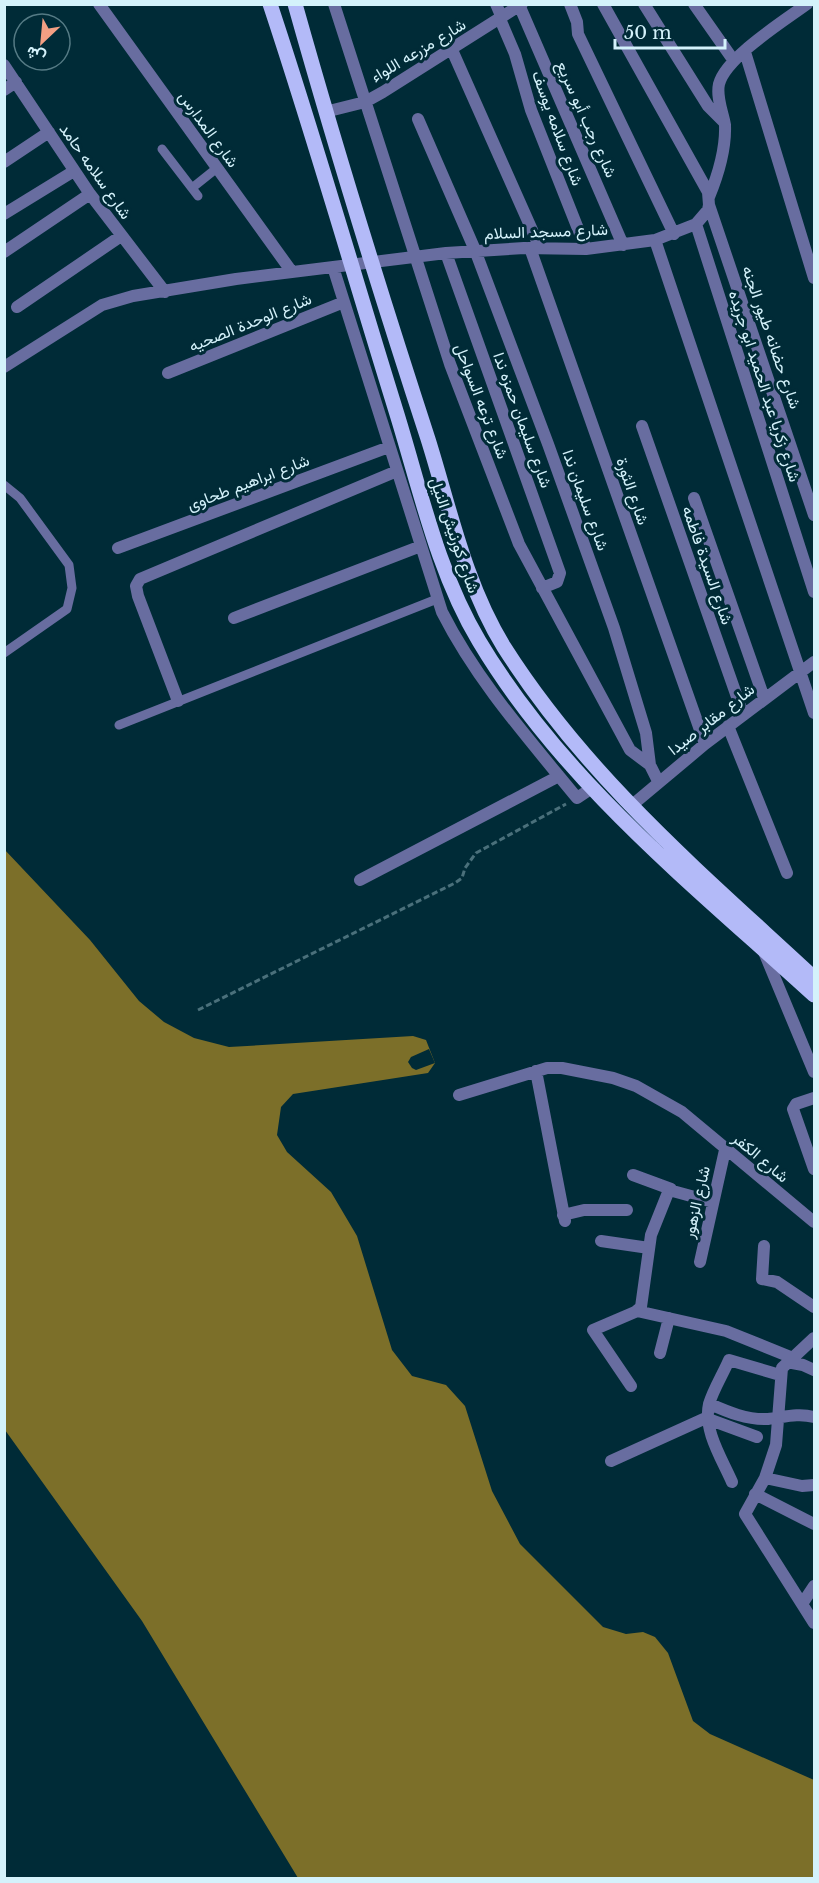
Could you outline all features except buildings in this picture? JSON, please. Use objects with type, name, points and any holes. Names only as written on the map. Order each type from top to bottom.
[{"type":"main road","name":"شارع كورنيش النيل","points":[[270,4],[308,121],[444,568],[465,616],[505,682],[592,788],[675,871],[814,995]]},
{"type":"main road","name":"شارع كورنيش النيل","points":[[295,4],[370,262],[445,493],[464,560],[488,618],[520,670],[602,777],[814,978]]},
{"type":"main road","points":[[505,682],[520,670]]},
{"type":"street","name":"شارع المدارس","points":[[99,4],[292,272]]},
{"type":"street","name":"شارع ترعه السواحل","points":[[334,4],[415,257],[470,417],[519,544],[630,750],[650,765],[658,781]]},
{"type":"street","name":"شارع سلامه يوسف","points":[[496,4],[516,54],[531,110],[586,249]]},
{"type":"street","points":[[570,4],[578,22],[578,34],[674,234]]},
{"type":"street","name":"شارع حضانه طيور الجنه","points":[[603,4],[709,201],[814,515]]},
{"type":"street","points":[[644,4],[708,106],[724,122]]},
{"type":"street","points":[[694,4],[734,61]]},
{"type":"street","points":[[696,224],[708,210],[720,168],[724,122],[719,87],[734,61],[807,4]]},
{"type":"street","name":"شارع مزرعه اللواء","points":[[325,112],[365,102],[521,6]]},
{"type":"street","name":"شارع رجب أبو سريع","points":[[521,6],[623,245]]},
{"type":"street","name":"شارع الثورة","points":[[452,50],[535,248],[705,744]]},
{"type":"street","points":[[745,52],[814,278]]},
{"type":"street","name":"شارع سلامه حامد","points":[[4,65],[90,194],[165,292]]},
{"type":"street","points":[[4,90],[16,82]]},
{"type":"street","name":"شارع سليمان ندا","points":[[418,119],[475,250],[614,628],[646,733],[650,765]]},
{"type":"street","points":[[4,162],[49,132]]},
{"type":"street","points":[[4,214],[74,171]]},
{"type":"street","points":[[4,252],[90,194]]},
{"type":"street","name":"شارع مسجد السلام","points":[[4,367],[102,305],[133,296],[351,263],[446,253],[535,248],[586,249],[623,245],[655,240],[696,224]]},
{"type":"street","name":"شارع زكريا عبد الحميد ابو جريده","points":[[696,224],[814,592]]},
{"type":"street","points":[[17,307],[121,236]]},
{"type":"street","points":[[655,240],[814,713]]},
{"type":"street","name":"شارع سليمان حمزه ندا","points":[[446,253],[560,573],[557,582],[542,588]]},
{"type":"street","points":[[333,267],[437,599],[470,663],[492,694],[577,798],[592,788]]},
{"type":"street","name":"شارع الوحدة الصحيه","points":[[168,373],[344,302]]},
{"type":"street","name":"شارع السيدة فاطمه","points":[[642,426],[743,714]]},
{"type":"street","name":"شارع ابراهيم طحاوى","points":[[118,549],[389,447]]},
{"type":"street","points":[[178,701],[138,596],[136,586],[140,579],[397,471]]},
{"type":"street","points":[[694,498],[764,698]]},
{"type":"street","points":[[234,618],[421,546]]},
{"type":"street","name":"شارع مقابر صيدا","points":[[631,806],[658,781],[743,714],[814,662]]},
{"type":"street","points":[[728,726],[786,873]]},
{"type":"street","points":[[360,880],[559,776]]},
{"type":"street","points":[[762,948],[814,1072]]},
{"type":"street","name":"شارع الكفر","points":[[459,1095],[536,1071],[562,1068],[598,1074],[636,1086],[682,1112],[814,1222]]},
{"type":"street","points":[[536,1071],[564,1218],[584,1210],[627,1210]]},
{"type":"street","points":[[814,1098],[796,1104],[793,1109],[814,1169]]},
{"type":"street","name":"شارع الزهور","points":[[700,1262],[725,1150]]},
{"type":"street","points":[[633,1175],[670,1190],[713,1202]]},
{"type":"street","points":[[631,1386],[593,1330],[637,1311],[642,1304],[651,1235],[670,1190]]},
{"type":"street","points":[[601,1241],[649,1248]]},
{"type":"street","points":[[764,1246],[761,1278],[777,1282],[814,1307]]},
{"type":"street","points":[[637,1311],[726,1331],[814,1370]]},
{"type":"street","points":[[660,1353],[669,1318]]},
{"type":"street","points":[[814,1338],[790,1360],[780,1375],[778,1436],[765,1478],[745,1514],[814,1623]]},
{"type":"street","points":[[732,1482],[711,1433],[708,1418],[710,1404],[729,1359],[780,1375]]},
{"type":"street","points":[[710,1404],[737,1415],[760,1419],[795,1415],[814,1417]]},
{"type":"street","points":[[611,1461],[708,1418],[757,1437]]},
{"type":"street","points":[[765,1478],[814,1485]]},
{"type":"street","points":[[755,1494],[814,1524]]},
{"type":"street","points":[[802,1604],[814,1586]]},
{"type":"lane","points":[[162,149],[195,192],[217,168]]},
{"type":"lane","points":[[4,485],[20,498],[69,565],[72,588],[67,609],[4,653]]},
{"type":"lane","points":[[119,725],[437,599]]},
{"type":"path","points":[[198,1010],[455,883],[462,878],[465,867],[476,854],[577,798]]},
{"type":"shaded area","points":[[4,849],[90,940],[139,1001],[164,1022],[194,1038],[229,1047],[413,1036],[426,1040],[435,1063],[428,1073],[293,1094],[281,1107],[277,1135],[287,1152],[331,1192],[357,1236],[392,1350],[412,1376],[446,1385],[465,1406],[492,1491],[520,1544],[603,1627],[626,1634],[643,1632],[655,1637],[668,1653],[693,1721],[710,1734],[814,1780],[814,1878],[298,1878],[142,1621],[5,1430]]},
{"type":"pier","points":[[429,1049],[435,1063],[416,1070],[412,1068],[408,1062],[411,1057]]}]
